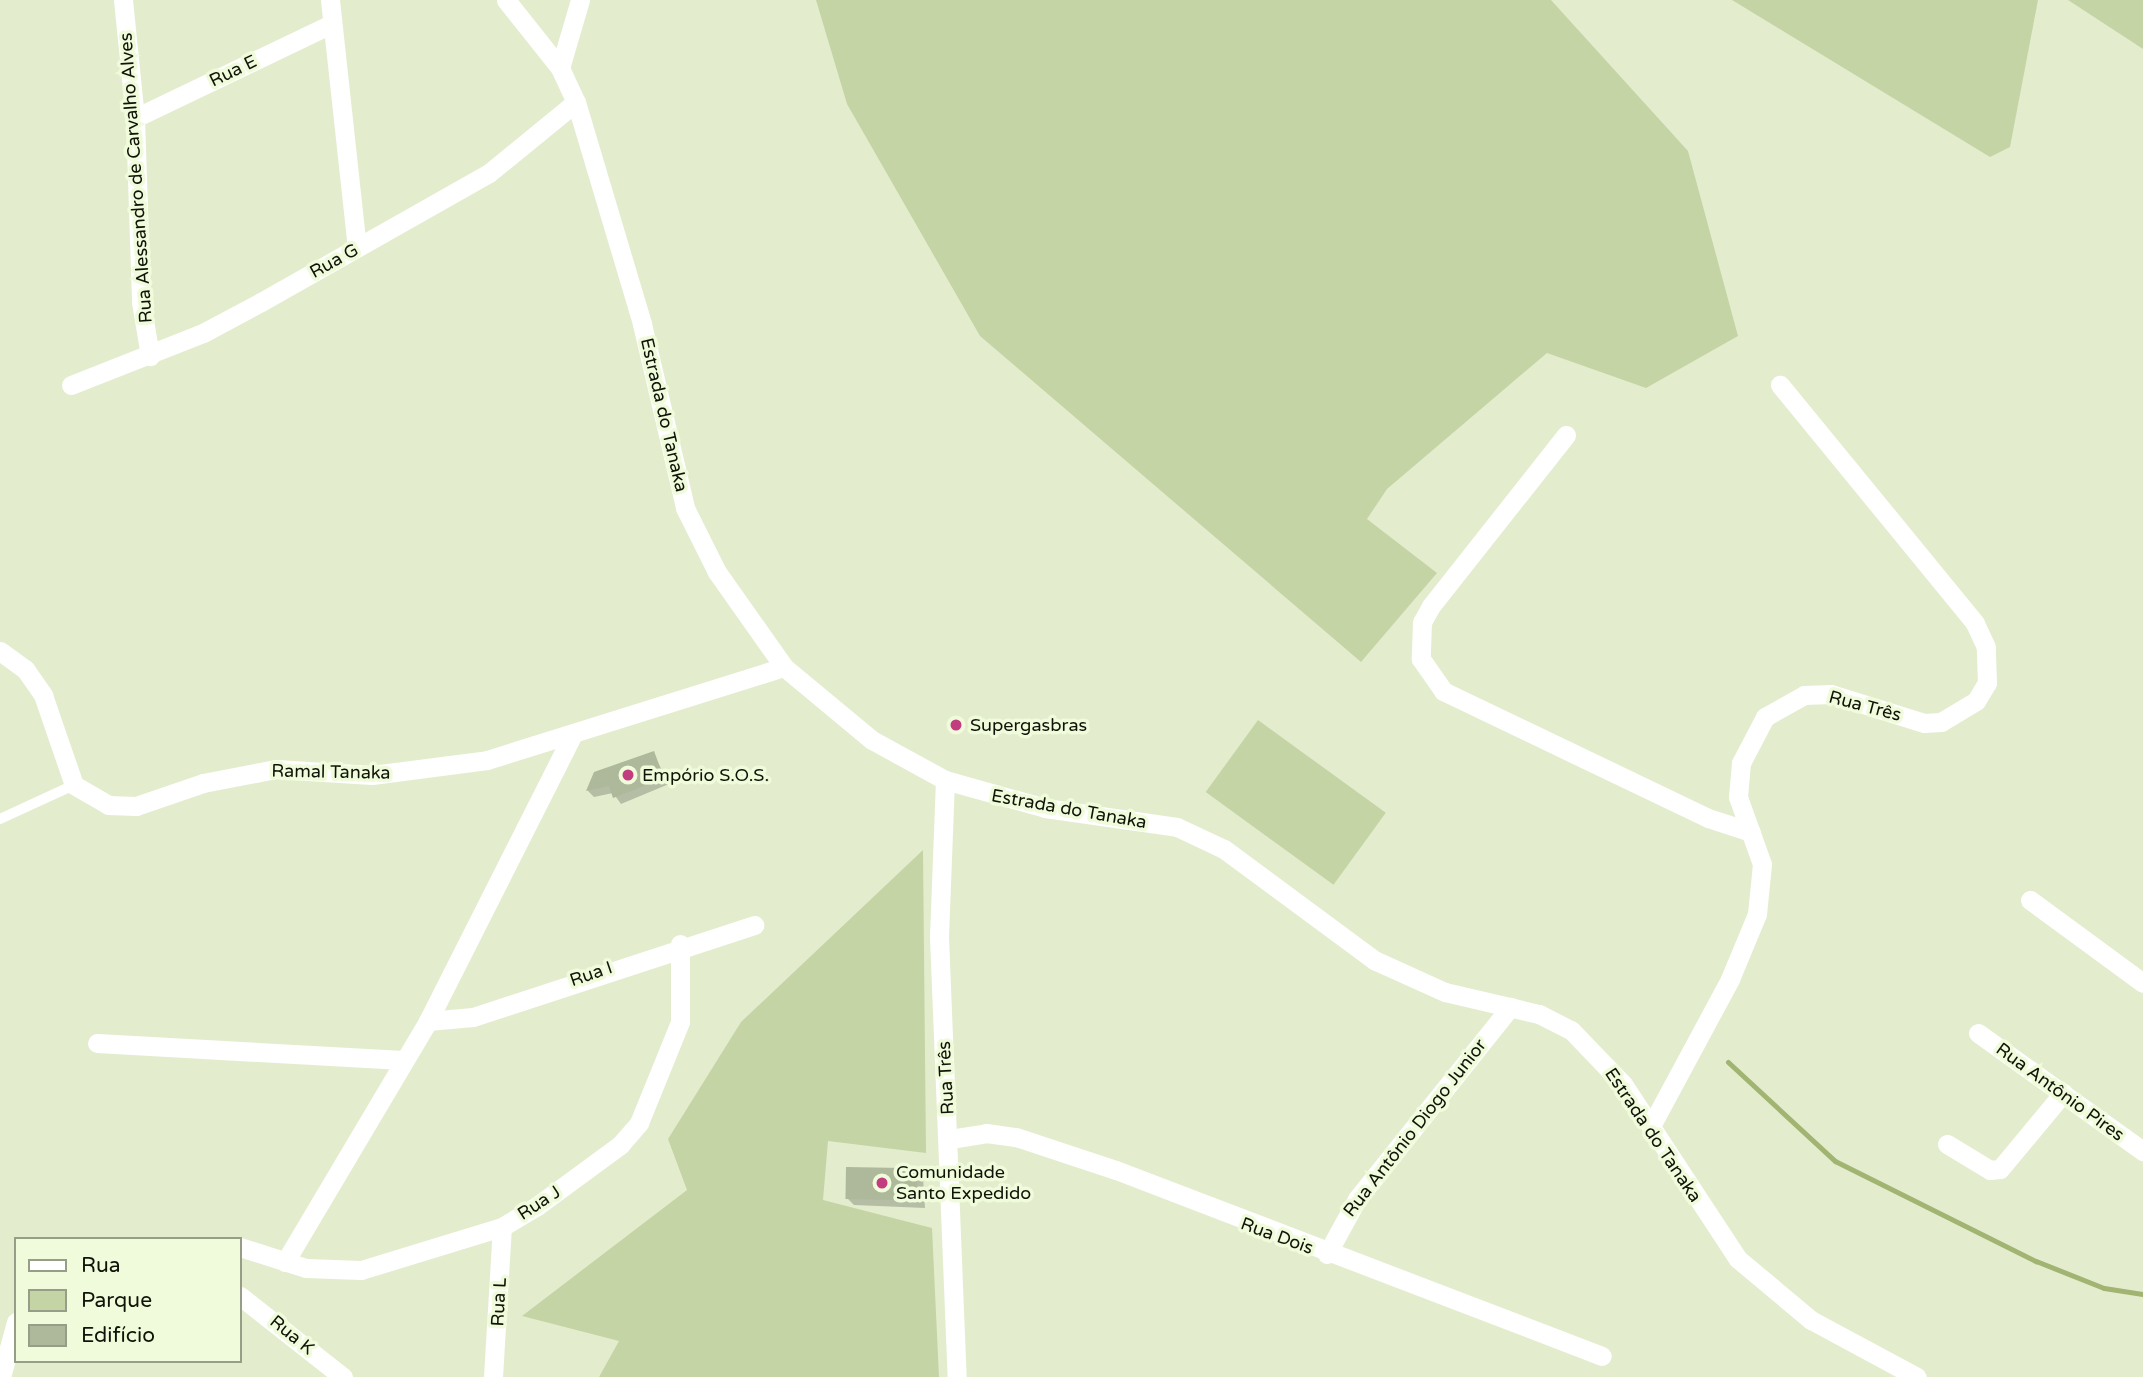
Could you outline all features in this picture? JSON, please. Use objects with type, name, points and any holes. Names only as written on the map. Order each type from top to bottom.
[{"type":"street","name":"Rua Alessandro de Carvalho Alves","points":[[123,0],[135,118],[141,302],[150,356]]},
{"type":"street","points":[[330,0],[356,248]]},
{"type":"street","name":"Estrada do Tanaka","points":[[506,0],[560,68],[576,102],[642,324],[685,508],[717,572],[784,667],[872,740],[945,780],[1010,801],[1188,831],[1224,849],[1374,960],[1445,992],[1510,1007],[1571,1030],[1623,1084],[1731,1249],[1763,1285],[1811,1320],[1917,1377]]},
{"type":"street","points":[[560,68],[580,0]]},
{"type":"street","name":"Rua E","points":[[135,118],[331,23]]},
{"type":"street","name":"Rua G","points":[[71,385],[203,333],[356,248],[489,173],[576,102]]},
{"type":"street","name":"Rua Três","points":[[1651,1126],[1730,979],[1757,914],[1762,871],[1738,797],[1741,763],[1765,717],[1785,703],[1831,694],[1924,723],[1941,722],[1976,701],[1989,666],[1986,646],[1953,592],[1780,385]]},
{"type":"street","points":[[1566,435],[1422,622],[1420,659],[1428,674],[1443,691],[1708,818],[1751,832]]},
{"type":"street","points":[[0,651],[15,657],[43,695],[74,785]]},
{"type":"street","name":"Ramal Tanaka","points":[[74,785],[108,805],[136,806],[203,783],[276,768],[415,772],[570,738],[784,667]]},
{"type":"street","points":[[285,1262],[428,1021],[570,738]]},
{"type":"street","name":"Rua Três","points":[[945,780],[939,937],[950,1139],[957,1377]]},
{"type":"street","points":[[2030,900],[2143,983]]},
{"type":"street","name":"Rua I","points":[[428,1021],[472,1017],[680,944],[754,925]]},
{"type":"street","name":"Rua J","points":[[242,1248],[285,1262],[361,1270],[502,1227],[590,1168],[639,1123],[680,1022],[680,944]]},
{"type":"street","name":"Rua Antônio Diogo Junior","points":[[1327,1254],[1357,1199],[1510,1007]]},
{"type":"street","name":"Rua Antônio Pires","points":[[1978,1033],[2143,1151]]},
{"type":"street","points":[[97,1043],[403,1060]]},
{"type":"street","points":[[1947,1144],[1990,1170],[2000,1169],[2063,1093]]},
{"type":"street","name":"Rua Dois","points":[[950,1139],[978,1133],[1016,1137],[1602,1356]]},
{"type":"street","name":"Rua L","points":[[494,1377],[502,1227]]},
{"type":"street","name":"Rua K","points":[[242,1298],[342,1377]]},
{"type":"street","points":[[1,1377],[14,1329]]},
{"type":"lane","points":[[0,819],[74,785]]},
{"type":"green space","points":[[816,0],[1551,0],[1688,151],[1738,336],[1646,388],[1547,353],[1387,489],[1367,519],[1437,573],[1361,662],[980,336],[847,104]]},
{"type":"green space","points":[[1732,0],[2038,0],[2010,147],[1990,157]]},
{"type":"green space","points":[[2068,0],[2143,0],[2143,49]]},
{"type":"green space","points":[[1258,720],[1386,813],[1334,885],[1206,792]]},
{"type":"green space","points":[[923,850],[926,1153],[828,1141],[823,1200],[932,1228],[939,1377],[599,1377],[619,1341],[522,1316],[687,1190],[668,1139],[741,1022]]},
{"type":"building","name":"Empório S.O.S.","points":[[654,751],[664,778],[613,798],[609,786],[586,791],[594,772]]},
{"type":"building","name":"Comunidade Santo Expedido","points":[[846,1167],[917,1168],[916,1200],[845,1199]]},
{"type":"waterway","points":[[1728,1062],[1835,1161],[2036,1261],[2104,1288],[2143,1294]]},
{"type":"place","name":"Supergasbras","points":[[956,725]]},
{"type":"place","name":"Empório S.O.S.","points":[[628,775]]},
{"type":"place","name":"Comunidade Santo Expedido","points":[[882,1183]]}]
